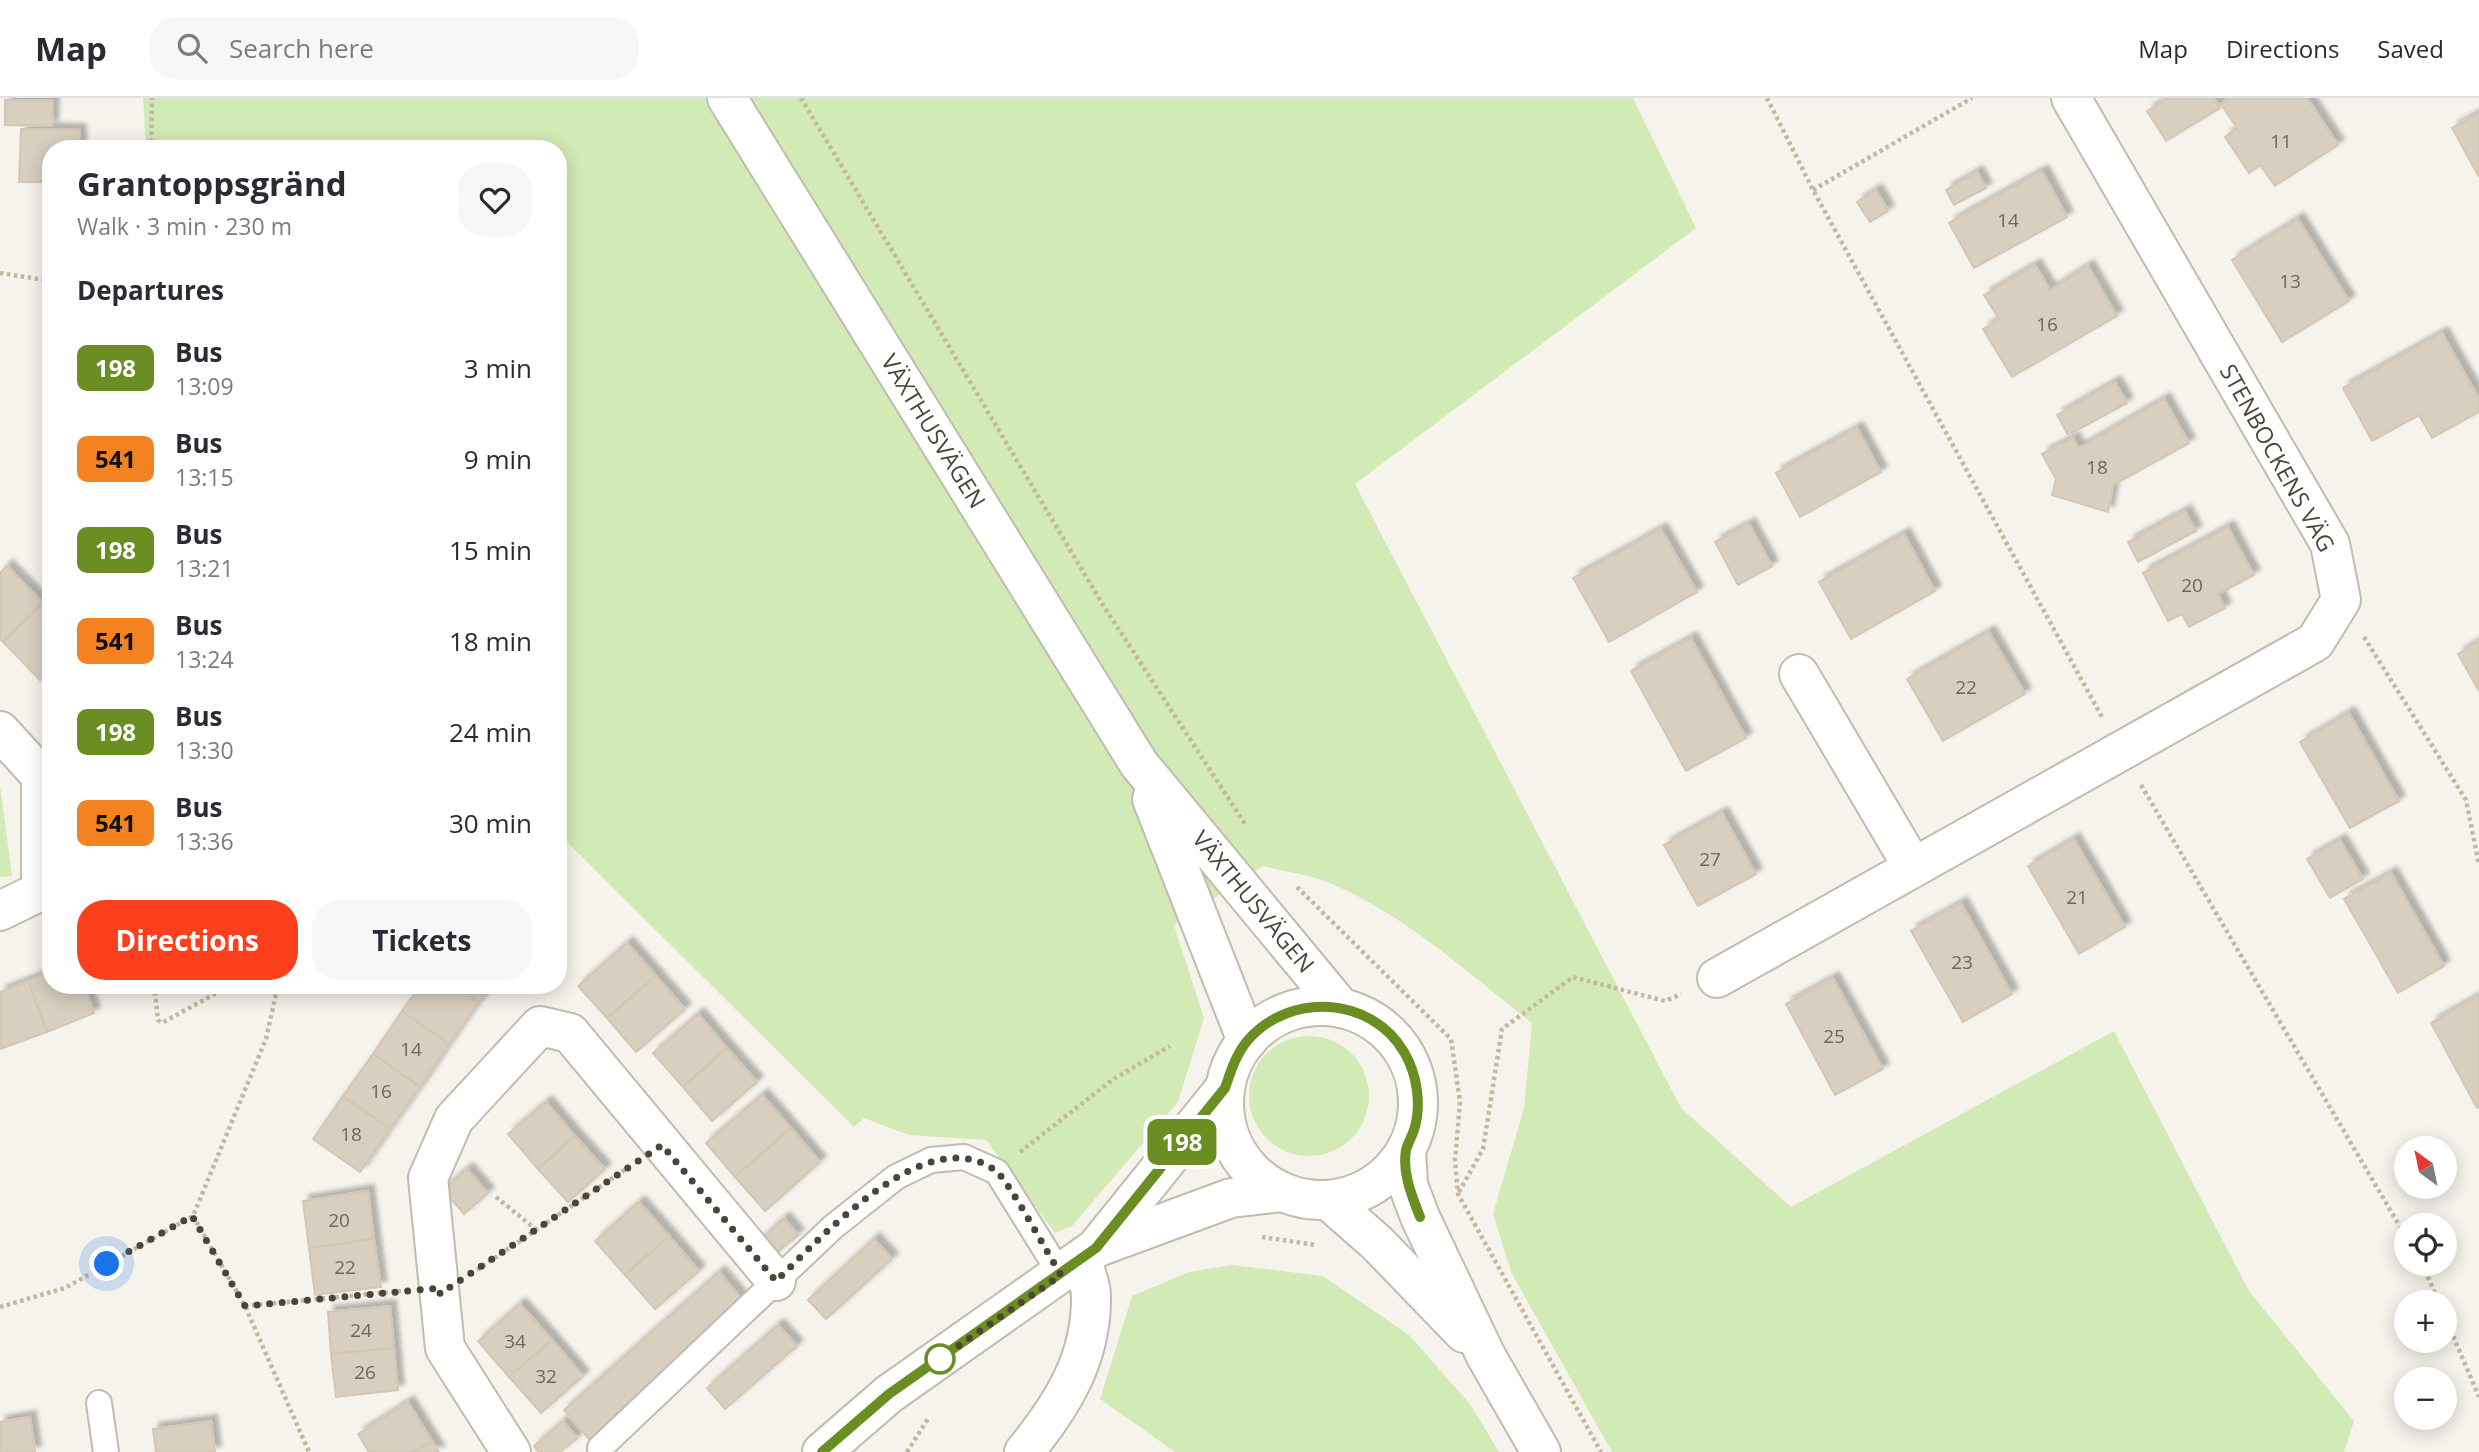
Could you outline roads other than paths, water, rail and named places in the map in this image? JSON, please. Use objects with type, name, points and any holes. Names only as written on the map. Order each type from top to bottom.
[{"type":"street","name":"VÄXTHUSVÄGEN","points":[[727,98],[1139,764],[1341,1008]]},
{"type":"street","name":"STENBOCKENS VÄG","points":[[1913,867],[2315,642],[2341,600],[2330,544],[2071,98]]},
{"type":"street","points":[[1717,978],[1913,867],[1799,674]]},
{"type":"street","points":[[0,730],[41,776],[41,891],[0,911]]},
{"type":"street","name":"VÄXTHUSVÄGEN","points":[[1139,764],[1247,1041]]},
{"type":"street","name":"VÄXTHUSVÄGEN","points":[[1315,1005],[1341,1008],[1366,1016],[1388,1031],[1404,1051],[1415,1075],[1418,1101],[1415,1128],[1406,1150],[1392,1169],[1374,1185],[1352,1195],[1305,1199],[1282,1192],[1261,1179],[1245,1162],[1231,1139],[1225,1114],[1225,1088],[1233,1063],[1247,1041],[1266,1023],[1289,1011],[1315,1005]]},
{"type":"street","points":[[511,1452],[445,1348],[428,1178],[454,1119],[540,1026],[570,1033],[776,1281]]},
{"type":"street","points":[[1080,1261],[1225,1088]]},
{"type":"street","name":"VÄXTHUSVÄGEN","points":[[1406,1150],[1408,1185],[1412,1196],[1486,1356],[1541,1452]]},
{"type":"street","points":[[822,1452],[889,1394],[1080,1261],[1231,1198],[1282,1192]]},
{"type":"street","name":"VÄXTHUSVÄGEN","points":[[1328,1199],[1377,1243],[1486,1356]]},
{"type":"street","points":[[1036,1448],[1084,1357],[1091,1294],[1080,1261]]},
{"type":"lane","points":[[600,1448],[833,1227],[896,1177],[931,1160],[964,1157],[997,1172],[1080,1261]]},
{"type":"lane","points":[[99,1403],[106,1452]]}]
